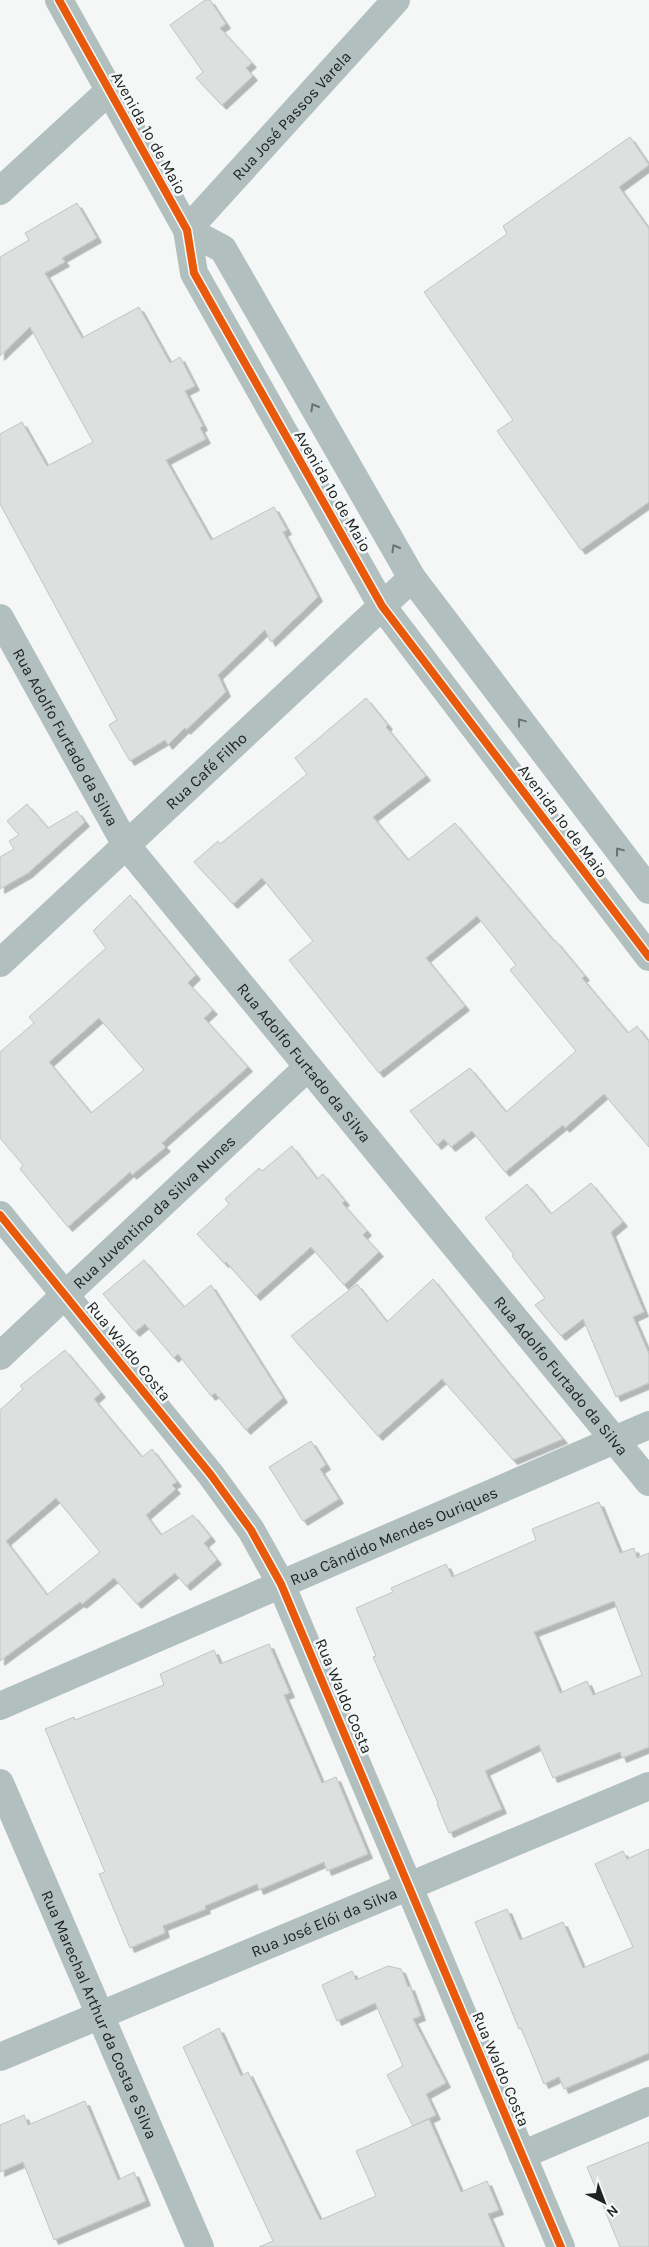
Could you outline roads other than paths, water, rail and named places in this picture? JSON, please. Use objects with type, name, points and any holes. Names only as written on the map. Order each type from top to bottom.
[{"type":"street","name":"Avenida 1º de Maio","points":[[59,0],[187,230],[194,273],[382,606],[649,957]]},
{"type":"street","name":"Rua José Passos Varela","points":[[187,230],[396,0]]},
{"type":"street","points":[[0,191],[110,90]]},
{"type":"street","name":"Avenida 1º de Maio","points":[[187,230],[224,249],[412,578],[649,890]]},
{"type":"street","name":"Rua Café Filho","points":[[0,963],[412,578]]},
{"type":"street","name":"Rua Adolfo Furtado da Silva","points":[[0,618],[126,845],[649,1482]]},
{"type":"street","name":"Rua Juventino da Silva Nunes","points":[[0,1356],[308,1066]]},
{"type":"street","name":"Rua Waldo Costa","points":[[0,1215],[211,1475],[251,1530],[282,1584],[561,2247]]},
{"type":"street","name":"Rua Cândido Mendes Ouriques","points":[[0,1706],[649,1425]]},
{"type":"street","name":"Rua Marechal Arthur da Costa e Silva","points":[[0,1783],[200,2247]]},
{"type":"street","name":"Rua José Elói da Silva","points":[[0,2057],[649,1786]]},
{"type":"street","points":[[522,2155],[649,2101]]}]
